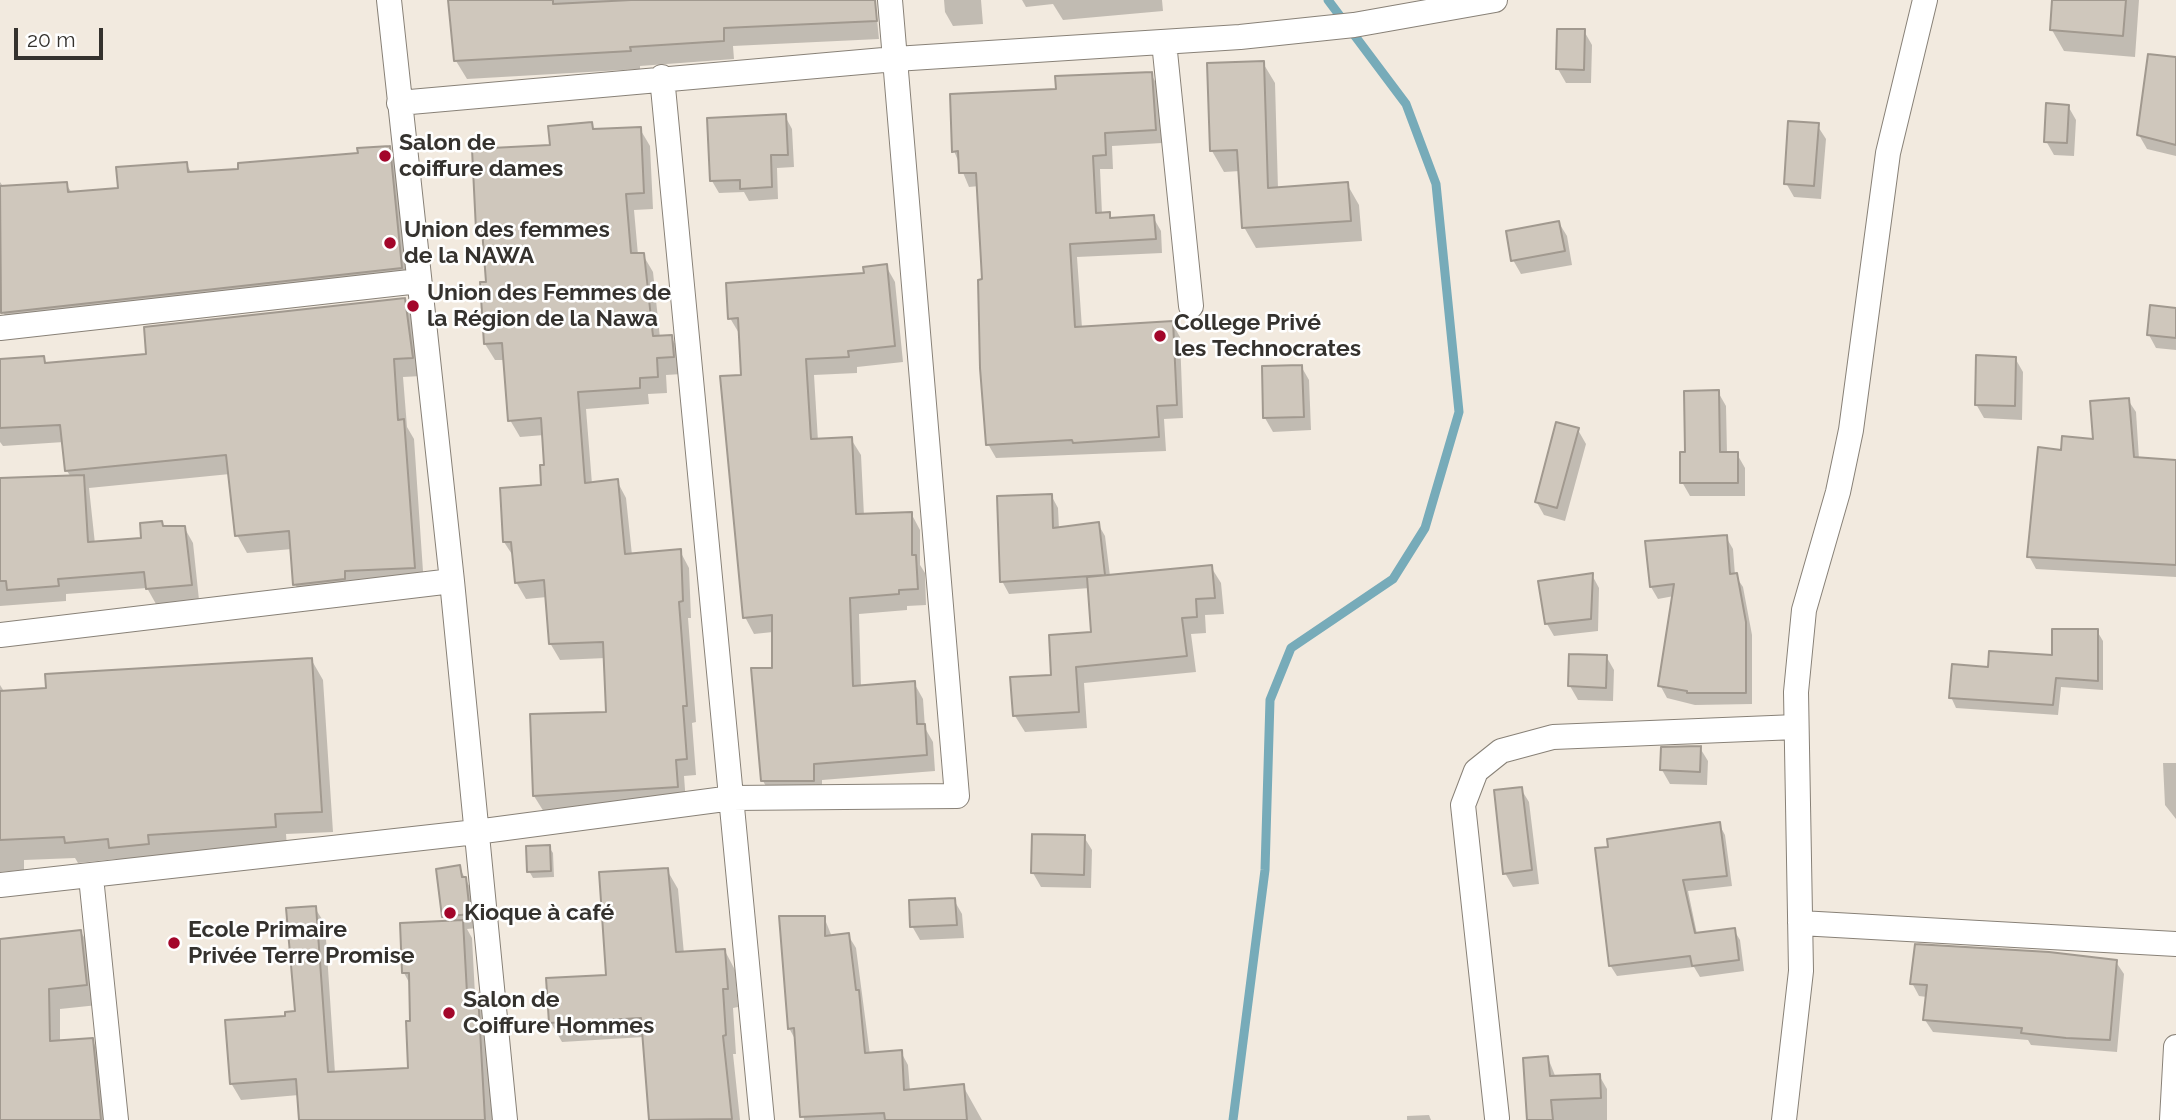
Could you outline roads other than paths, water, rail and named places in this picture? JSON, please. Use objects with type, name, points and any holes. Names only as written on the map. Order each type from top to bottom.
[{"type":"street","points":[[389,0],[453,581],[505,1120]]},
{"type":"street","points":[[0,886],[476,832],[732,798],[957,796],[890,0]]},
{"type":"street","points":[[399,103],[662,77],[1164,42],[1354,25],[1495,0]]},
{"type":"street","points":[[1784,1120],[1801,971],[1796,692],[1804,610],[1846,455],[1888,153],[1925,0]]},
{"type":"street","points":[[1164,42],[1191,306]]},
{"type":"street","points":[[662,77],[762,1120]]},
{"type":"street","points":[[0,328],[419,281]]},
{"type":"street","points":[[0,635],[453,581]]},
{"type":"street","points":[[1497,1118],[1464,805],[1476,771],[1501,751],[1553,737],[1796,727]]},
{"type":"street","points":[[92,877],[116,1120]]},
{"type":"street","points":[[1800,923],[2176,944]]},
{"type":"street","points":[[2172,1120],[2176,1047]]},
{"type":"waterway","points":[[1233,1120],[1265,870],[1270,700],[1291,648],[1393,579],[1425,528],[1459,412],[1436,184],[1406,104],[1328,0]]},
{"type":"place","name":"Salon de coiffure dames","points":[[385,156]]},
{"type":"place","name":"Union des femmes de la NAWA","points":[[390,243]]},
{"type":"place","name":"Union des Femmes de la Région de la Nawa","points":[[413,306]]},
{"type":"place","name":"College Privé les Technocrates","points":[[1160,336]]},
{"type":"place","name":"Kioque à café","points":[[450,913]]},
{"type":"place","name":"Ecole Primaire Privée Terre Promise","points":[[174,943]]},
{"type":"place","name":"Salon de Coiffure Hommes","points":[[449,1013]]}]
